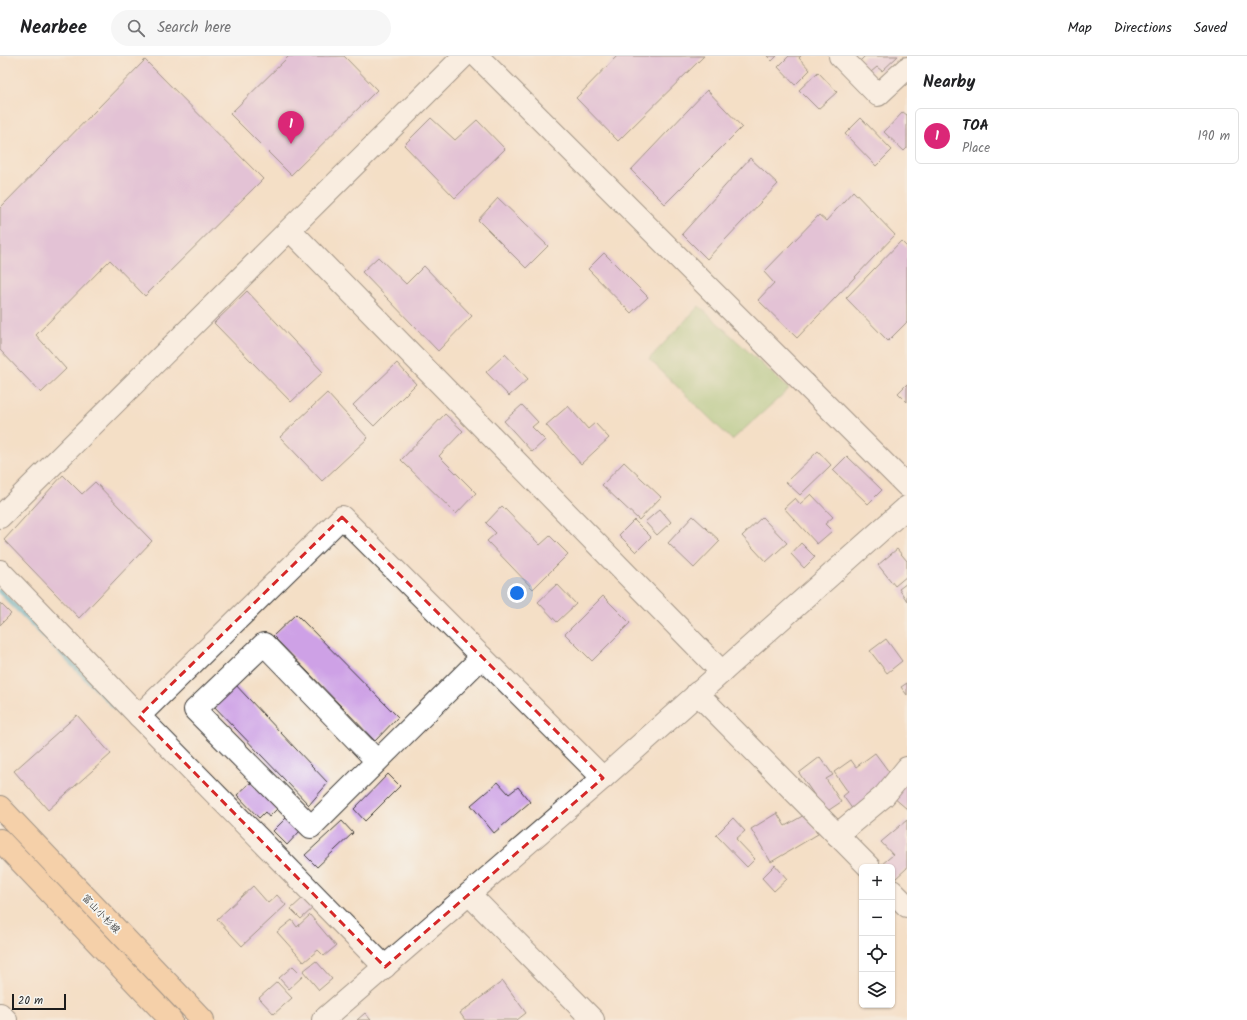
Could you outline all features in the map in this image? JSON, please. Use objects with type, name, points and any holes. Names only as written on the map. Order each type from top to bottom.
[{"type":"main road","name":"富山小杉線","points":[[0,807],[202,1020]]},
{"type":"main road","points":[[0,840],[171,1020]]},
{"type":"street","points":[[0,517],[464,56]]},
{"type":"street","points":[[477,56],[907,486]]},
{"type":"street","points":[[840,56],[878,95],[907,68]]},
{"type":"street","points":[[290,230],[722,672]]},
{"type":"street","points":[[323,1020],[603,778],[907,506]]},
{"type":"street","points":[[139,716],[342,517],[603,778]]},
{"type":"street","points":[[0,571],[139,716],[385,967]]},
{"type":"street","points":[[377,761],[264,644],[195,710],[311,826],[377,761],[482,657]]},
{"type":"street","points":[[697,694],[866,864]]},
{"type":"street","points":[[837,835],[884,796],[907,768]]},
{"type":"street","points":[[469,894],[593,1020]]},
{"type":"street","points":[[895,894],[907,906]]},
{"type":"street","points":[[0,1014],[6,1020]]},
{"type":"highlighted area","points":[[342,517],[603,778],[385,967],[139,716]]},
{"type":"green space","points":[[699,306],[789,389],[732,440],[649,359]]},
{"type":"building","points":[[289,56],[344,56],[377,90],[291,175],[230,114]]},
{"type":"building","points":[[617,56],[704,56],[618,141],[576,98]]},
{"type":"building","points":[[767,56],[777,56],[772,61]]},
{"type":"building","points":[[789,56],[801,56],[799,58],[810,70],[795,85],[778,67]]},
{"type":"building","points":[[865,56],[898,56],[882,71],[877,67],[871,72],[860,61]]},
{"type":"building","points":[[145,60],[263,179],[145,296],[110,260],[36,335],[66,369],[41,393],[0,350],[0,208]]},
{"type":"building","points":[[818,72],[837,92],[818,109],[799,90]]},
{"type":"building","points":[[707,90],[742,127],[665,204],[631,170]]},
{"type":"building","points":[[903,112],[907,115],[907,148],[904,151],[884,132]]},
{"type":"building","points":[[431,118],[455,140],[477,120],[505,149],[455,198],[404,145]]},
{"type":"building","points":[[861,118],[892,150],[876,166],[845,134]]},
{"type":"building","points":[[750,158],[778,184],[707,259],[682,234]]},
{"type":"building","points":[[853,191],[895,235],[797,338],[758,300],[774,283],[764,272],[819,215],[826,221]]},
{"type":"building","points":[[498,198],[548,246],[526,268],[478,220]]},
{"type":"building","points":[[901,241],[907,247],[907,322],[888,341],[846,298]]},
{"type":"building","points":[[604,253],[648,297],[631,313],[588,269]]},
{"type":"building","points":[[378,257],[406,284],[424,266],[472,316],[438,351],[362,272]]},
{"type":"building","points":[[247,291],[323,372],[291,402],[214,323]]},
{"type":"building","points":[[505,354],[528,379],[509,396],[486,372]]},
{"type":"building","points":[[397,363],[416,384],[374,426],[353,405]]},
{"type":"building","points":[[907,384],[907,402],[898,393]]},
{"type":"building","points":[[327,393],[368,438],[322,481],[280,437]]},
{"type":"building","points":[[522,405],[538,422],[532,427],[545,440],[532,452],[504,421]]},
{"type":"building","points":[[568,406],[588,429],[595,423],[609,438],[581,464],[546,425]]},
{"type":"building","points":[[445,414],[463,431],[439,456],[476,493],[456,514],[401,460]]},
{"type":"building","points":[[818,451],[831,465],[800,495],[786,482]]},
{"type":"building","points":[[847,456],[882,490],[868,504],[833,470]]},
{"type":"building","points":[[624,462],[661,497],[639,520],[602,485]]},
{"type":"building","points":[[63,475],[82,494],[95,482],[152,541],[79,618],[4,540]]},
{"type":"building","points":[[811,494],[833,517],[825,524],[832,531],[817,544],[784,508],[795,498],[800,504]]},
{"type":"building","points":[[502,506],[540,545],[550,536],[568,554],[533,589],[487,541],[496,533],[486,523]]},
{"type":"building","points":[[660,509],[671,522],[657,535],[645,522]]},
{"type":"building","points":[[693,516],[720,541],[694,568],[668,543]]},
{"type":"building","points":[[762,517],[787,543],[766,562],[742,536]]},
{"type":"building","points":[[634,520],[651,537],[636,552],[619,535]]},
{"type":"building","points":[[801,543],[815,557],[804,568],[791,554]]},
{"type":"building","points":[[897,549],[907,561],[907,576],[895,586],[878,565]]},
{"type":"building","points":[[907,583],[907,601],[899,589]]},
{"type":"building","points":[[557,584],[576,604],[557,622],[538,602]]},
{"type":"building","points":[[603,596],[630,623],[592,661],[565,634]]},
{"type":"building","points":[[0,603],[11,614],[0,625]]},
{"type":"building","points":[[296,614],[398,717],[375,741],[273,636]]},
{"type":"building","points":[[886,639],[902,661],[887,673],[870,651]]},
{"type":"building","points":[[233,682],[328,783],[309,805],[211,703]]},
{"type":"building","points":[[907,683],[907,695],[901,687]]},
{"type":"building","points":[[77,715],[111,754],[48,810],[14,771]]},
{"type":"building","points":[[875,753],[892,776],[880,791],[853,810],[843,796],[848,792],[834,772],[851,760],[856,767]]},
{"type":"building","points":[[820,757],[833,775],[826,779],[841,802],[826,812],[799,773]]},
{"type":"building","points":[[388,774],[400,786],[365,821],[354,809]]},
{"type":"building","points":[[907,781],[907,809],[893,797]]},
{"type":"building","points":[[251,782],[277,809],[269,817],[265,812],[259,818],[237,795]]},
{"type":"building","points":[[498,782],[509,794],[518,787],[530,802],[494,833],[471,805]]},
{"type":"building","points":[[777,813],[785,826],[806,814],[818,834],[771,862],[751,829]]},
{"type":"building","points":[[286,818],[300,831],[287,845],[273,831]]},
{"type":"building","points":[[733,818],[745,831],[736,839],[755,859],[747,867],[716,835]]},
{"type":"building","points":[[907,820],[907,868],[895,879],[895,864],[882,864],[893,855],[881,842]]},
{"type":"building","points":[[342,821],[353,833],[317,867],[305,855]]},
{"type":"building","points":[[775,865],[787,879],[774,891],[762,878]]},
{"type":"building","points":[[253,886],[268,903],[277,895],[286,905],[242,946],[217,919]]},
{"type":"building","points":[[304,897],[314,907],[301,919],[291,909]]},
{"type":"building","points":[[310,915],[336,946],[324,956],[318,950],[304,962],[277,932],[292,920],[297,927]]},
{"type":"building","points":[[316,961],[332,979],[319,990],[303,971]]},
{"type":"building","points":[[293,966],[303,976],[289,989],[279,978]]},
{"type":"building","points":[[503,981],[526,1013],[517,1020],[465,1020],[460,1013]]},
{"type":"building","points":[[277,982],[292,998],[274,1014],[259,998]]},
{"type":"building","points":[[365,1013],[371,1020],[357,1020]]},
{"type":"waterway","points":[[0,591],[131,723]]},
{"type":"place","name":"TOA","points":[[291,144]]}]
